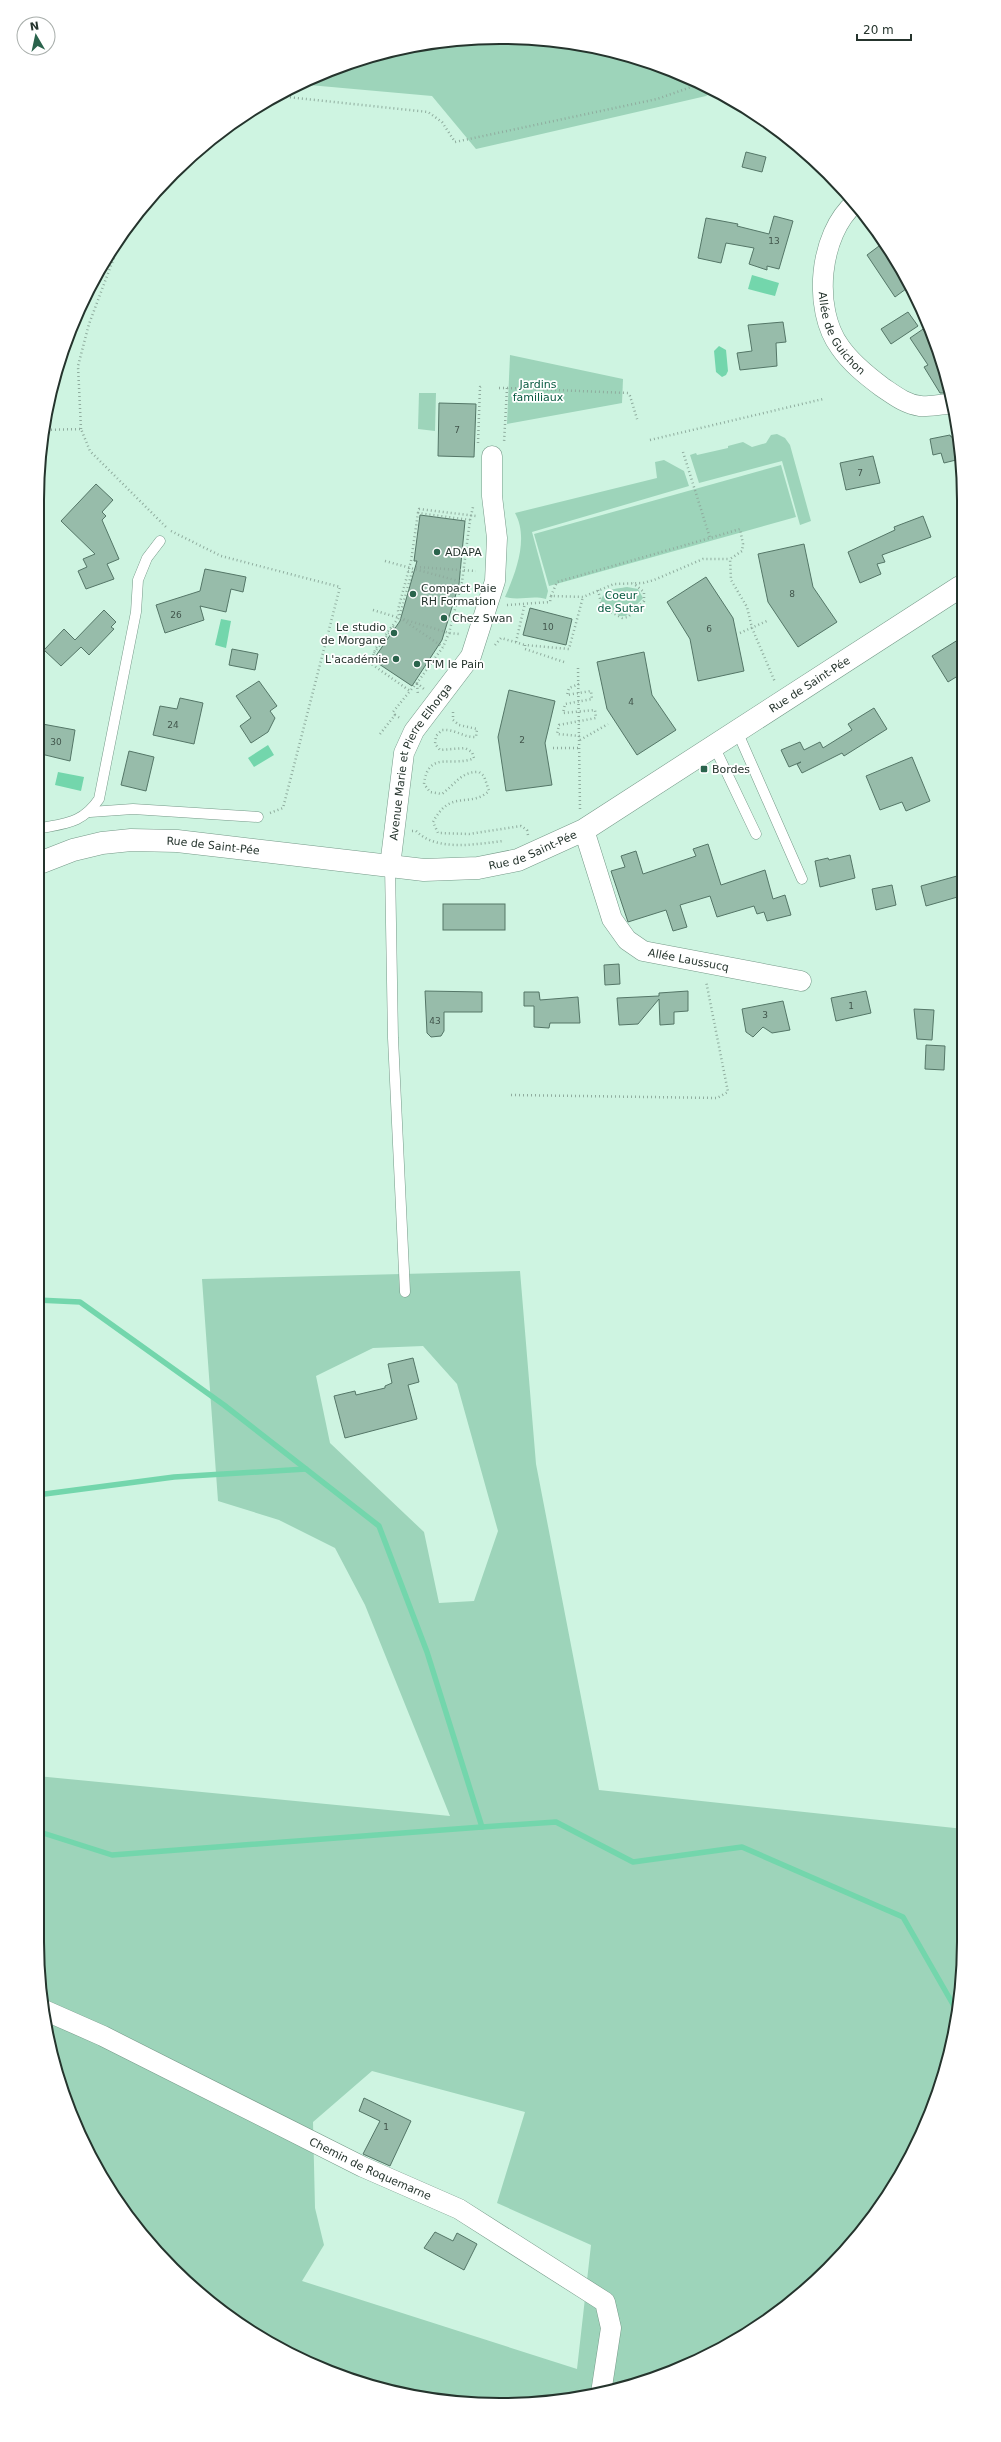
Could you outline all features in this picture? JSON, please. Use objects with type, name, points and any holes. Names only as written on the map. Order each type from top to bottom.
[{"type":"main road","name":"Rue de Saint-Pée","points":[[44,861],[73,850],[102,843],[131,840],[177,841],[424,870],[478,868],[518,860],[582,820],[714,746],[957,589]]},
{"type":"street","name":"Allée de Guichon","points":[[851,209],[831,238],[824,264],[821,291],[828,320],[839,346],[856,366],[903,401],[920,406],[946,404]]},
{"type":"street","name":"Avenue Marie et Pierre Elhorga","points":[[390,866],[404,752],[414,731],[471,656],[495,581],[497,538],[496,513],[492,496],[492,450]]},
{"type":"street","name":"Allée Laussucq","points":[[582,820],[612,919],[627,940],[643,951],[800,981]]},
{"type":"street","name":"Chemin de Roquemarne","points":[[50,2013],[110,2039],[363,2167],[459,2209],[605,2302],[611,2328],[602,2386]]},
{"type":"lane","points":[[90,812],[99,799],[136,612],[138,580],[147,558],[160,541]]},
{"type":"lane","points":[[737,731],[802,879]]},
{"type":"lane","points":[[714,746],[756,834]]},
{"type":"lane","points":[[44,827],[75,820],[90,812],[133,808],[258,816]]},
{"type":"lane","points":[[390,866],[393,1038],[405,1292]]},
{"type":"path","points":[[287,97],[428,112],[442,122],[455,142],[657,99],[692,87]]},
{"type":"path","points":[[114,258],[89,324],[78,366],[81,429],[90,451],[167,529],[221,556],[340,587],[283,808],[258,816]]},
{"type":"path","points":[[483,385],[480,387],[492,450]]},
{"type":"path","points":[[499,388],[628,393],[638,422]]},
{"type":"path","points":[[492,450],[507,388]]},
{"type":"path","points":[[650,440],[823,399]]},
{"type":"path","points":[[50,430],[81,429]]},
{"type":"path","points":[[683,452],[710,538]]},
{"type":"path","points":[[395,715],[394,712],[417,683],[443,647],[449,633],[462,582],[470,520],[472,515],[419,509],[408,571],[398,610],[399,617],[376,648],[370,663],[410,691]]},
{"type":"path","points":[[418,513],[470,520]]},
{"type":"path","points":[[506,605],[550,602],[556,582],[740,529],[743,544],[742,551],[730,559],[703,560],[654,580],[614,584],[583,597],[552,596]]},
{"type":"path","points":[[730,559],[732,580],[747,607],[752,628],[776,685]]},
{"type":"path","points":[[385,561],[409,566],[462,582]]},
{"type":"path","points":[[409,566],[464,571]]},
{"type":"path","points":[[598,590],[602,607],[622,618],[628,617],[644,601],[644,592],[632,583]]},
{"type":"path","points":[[494,647],[501,638],[525,645],[569,649],[583,597]]},
{"type":"path","points":[[516,642],[525,603]]},
{"type":"path","points":[[373,610],[449,633],[464,634]]},
{"type":"path","points":[[399,617],[443,647]]},
{"type":"path","points":[[740,633],[769,620]]},
{"type":"path","points":[[525,645],[525,649],[564,662]]},
{"type":"path","points":[[578,668],[582,820]]},
{"type":"path","points":[[417,683],[426,691]]},
{"type":"path","points":[[579,684],[569,688],[567,695],[591,691],[592,699],[565,704],[563,713],[594,710],[596,718],[559,725],[557,734],[580,736]]},
{"type":"path","points":[[453,709],[453,720],[459,725],[477,729],[476,737],[469,737],[454,729],[442,730],[436,736],[435,744],[440,750],[465,748],[472,752],[474,758],[467,762],[442,761],[432,764],[425,773],[424,784],[430,792],[442,794],[456,780],[471,771],[479,772],[484,776],[488,791],[483,796],[458,799],[440,809],[433,822],[438,833],[469,834],[521,826],[527,830],[530,843]]},
{"type":"path","points":[[380,734],[392,718]]},
{"type":"path","points":[[580,740],[608,724]]},
{"type":"path","points":[[553,748],[580,748]]},
{"type":"path","points":[[394,830],[416,831],[424,839],[439,844],[508,840]]},
{"type":"path","points":[[522,837],[534,834]]},
{"type":"path","points":[[511,1096],[717,1098],[728,1092],[702,962]]},
{"type":"green space","points":[[500,44],[560,48],[590,53],[647,68],[708,94],[706,96],[476,149],[432,96],[312,85],[354,68],[411,53],[441,48]]},
{"type":"green space","name":"Jardins familiaux","points":[[510,355],[623,379],[622,403],[507,424]]},
{"type":"green space","points":[[419,393],[436,393],[435,431],[418,429]]},
{"type":"green space","points":[[777,434],[785,438],[790,445],[811,521],[800,525],[782,461],[699,483],[690,455],[696,453],[697,455],[728,448],[728,446],[743,442],[752,447],[766,443],[771,435]]},
{"type":"green space","points":[[664,460],[684,471],[689,486],[532,532],[548,591],[546,599],[505,597],[517,566],[521,544],[521,533],[515,513],[657,478],[655,462]]},
{"type":"green space","points":[[781,465],[796,517],[549,586],[534,534]]},
{"type":"green space","name":"Coeur de Sutar","points":[[627,587],[638,589],[643,598],[626,616],[620,616],[601,601],[608,591]]},
{"type":"green space","points":[[520,1271],[536,1464],[599,1790],[957,1828],[957,1942],[953,2001],[948,2031],[933,2088],[910,2143],[896,2170],[880,2195],[844,2242],[801,2285],[778,2304],[729,2337],[702,2351],[647,2374],[590,2389],[560,2394],[530,2397],[471,2397],[411,2389],[382,2382],[354,2374],[299,2351],[272,2337],[223,2304],[200,2285],[157,2242],[138,2219],[105,2170],[91,2143],[68,2088],[53,2031],[48,2001],[44,1942],[44,1777],[450,1816],[365,1605],[335,1548],[279,1520],[218,1501],[202,1279]],"holes":[[[423,1346],[457,1384],[498,1531],[474,1601],[439,1603],[424,1532],[330,1443],[316,1376],[373,1348]],[[372,2071],[525,2112],[497,2203],[591,2245],[577,2369],[302,2281],[324,2245],[315,2208],[313,2122]]]},
{"type":"shaded area","points":[[752,275],[779,283],[775,296],[748,289]]},
{"type":"shaded area","points":[[719,346],[726,350],[728,371],[726,375],[722,377],[716,372],[714,351]]},
{"type":"shaded area","points":[[221,619],[231,621],[226,648],[215,645]]},
{"type":"shaded area","points":[[268,745],[274,755],[254,767],[248,758]]},
{"type":"shaded area","points":[[58,772],[84,777],[81,791],[55,785]]},
{"type":"building","points":[[746,152],[766,157],[762,172],[742,167]]},
{"type":"building","points":[[774,216],[793,221],[779,269],[767,266],[767,270],[749,264],[754,248],[726,243],[721,263],[698,258],[706,218],[738,224],[737,226],[769,234]]},
{"type":"building","points":[[879,246],[905,290],[895,297],[867,255]]},
{"type":"building","points":[[908,312],[918,326],[891,344],[881,329]]},
{"type":"building","points":[[783,322],[786,342],[776,343],[777,366],[740,370],[737,353],[752,351],[748,325]]},
{"type":"building","points":[[923,329],[933,354],[944,393],[940,393],[924,367],[928,365],[910,338]]},
{"type":"building","points":[[439,403],[476,404],[474,457],[438,456]]},
{"type":"building","points":[[950,435],[952,437],[955,460],[944,463],[941,453],[933,455],[930,439]]},
{"type":"building","points":[[873,456],[880,483],[846,490],[840,463]]},
{"type":"building","points":[[96,484],[113,500],[102,512],[106,516],[102,520],[119,559],[107,564],[114,579],[86,589],[78,571],[87,567],[83,559],[95,554],[61,521]]},
{"type":"building","points":[[420,515],[465,521],[459,584],[442,640],[412,686],[373,660],[400,621],[417,561],[414,561]]},
{"type":"building","points":[[923,516],[931,537],[882,555],[885,562],[877,564],[881,574],[860,583],[848,552],[895,530],[894,527]]},
{"type":"building","points":[[804,544],[813,587],[837,622],[798,647],[768,602],[758,554]]},
{"type":"building","points":[[205,569],[246,577],[243,592],[231,589],[226,612],[200,606],[204,620],[165,633],[156,605],[200,591]]},
{"type":"building","points":[[706,577],[733,618],[744,671],[698,681],[690,639],[667,602]]},
{"type":"building","points":[[530,608],[572,619],[566,645],[523,635]]},
{"type":"building","points":[[104,610],[116,622],[111,627],[114,629],[89,655],[81,647],[61,666],[44,650],[64,629],[75,640]]},
{"type":"building","points":[[957,640],[957,676],[948,682],[932,656]]},
{"type":"building","points":[[232,649],[258,654],[255,670],[229,665]]},
{"type":"building","points":[[644,652],[652,695],[676,730],[637,755],[607,709],[597,662]]},
{"type":"building","points":[[259,681],[277,706],[270,711],[275,718],[268,732],[251,743],[240,726],[251,718],[236,696]]},
{"type":"building","points":[[509,690],[555,701],[545,743],[552,785],[506,791],[498,737]]},
{"type":"building","points":[[180,698],[203,703],[194,744],[153,735],[160,706],[177,709]]},
{"type":"building","points":[[874,708],[887,729],[844,756],[842,753],[802,773],[797,764],[801,762],[789,767],[781,750],[800,742],[804,750],[820,742],[823,748],[852,730],[848,724]]},
{"type":"building","points":[[44,724],[75,730],[70,761],[44,755]]},
{"type":"building","points":[[129,751],[154,757],[146,791],[121,785]]},
{"type":"building","points":[[912,757],[930,801],[906,811],[902,802],[880,810],[866,776]]},
{"type":"building","points":[[708,844],[721,885],[765,870],[773,899],[785,895],[791,915],[767,921],[764,912],[757,914],[754,906],[717,917],[710,896],[680,905],[687,927],[673,931],[666,910],[628,922],[611,871],[625,867],[621,856],[636,851],[643,874],[696,856],[693,849]]},
{"type":"building","points":[[850,855],[855,878],[820,887],[815,861],[828,858],[829,860]]},
{"type":"building","points":[[957,876],[957,897],[926,906],[921,886]]},
{"type":"building","points":[[892,885],[896,905],[876,910],[872,889]]},
{"type":"building","points":[[443,904],[505,904],[505,930],[443,930]]},
{"type":"building","points":[[619,964],[620,984],[605,985],[604,965]]},
{"type":"building","points":[[425,991],[482,992],[482,1012],[444,1012],[444,1031],[441,1036],[431,1037],[427,1033]]},
{"type":"building","points":[[688,991],[688,1011],[674,1012],[674,1024],[660,1025],[659,999],[638,1024],[619,1025],[617,998],[659,996],[659,993]]},
{"type":"building","points":[[866,991],[871,1013],[836,1021],[831,998]]},
{"type":"building","points":[[524,992],[539,992],[540,1000],[578,997],[580,1023],[550,1023],[549,1028],[534,1027],[534,1006],[524,1006]]},
{"type":"building","points":[[783,1001],[790,1030],[772,1033],[763,1027],[753,1037],[746,1032],[742,1009]]},
{"type":"building","points":[[914,1009],[934,1010],[932,1040],[917,1039]]},
{"type":"building","points":[[926,1045],[945,1046],[944,1070],[925,1069]]},
{"type":"building","points":[[413,1358],[419,1382],[408,1385],[417,1419],[345,1438],[334,1396],[355,1391],[356,1395],[385,1388],[385,1386],[392,1383],[388,1364]]},
{"type":"building","points":[[364,2098],[411,2121],[390,2166],[363,2154],[380,2121],[359,2111]]},
{"type":"building","points":[[435,2232],[453,2241],[457,2233],[477,2244],[464,2270],[424,2248]]},
{"type":"waterway","points":[[44,1300],[80,1302],[224,1405],[379,1526],[427,1652],[482,1827],[556,1822],[633,1862],[742,1847],[903,1917],[953,2004]]},
{"type":"waterway","points":[[44,1494],[174,1477],[306,1469]]},
{"type":"waterway","points":[[44,1833],[112,1855],[482,1827]]},
{"type":"place","name":"ADAPA","points":[[437,552]]},
{"type":"place","name":"Compact Paie RH Formation","points":[[413,594]]},
{"type":"place","name":"Chez Swan","points":[[444,618]]},
{"type":"place","name":"Le studio de Morgane","points":[[394,633]]},
{"type":"place","name":"L'académie","points":[[396,659]]},
{"type":"place","name":"T'M le Pain","points":[[417,664]]},
{"type":"place","name":"Bordes","points":[[704,769]]}]
